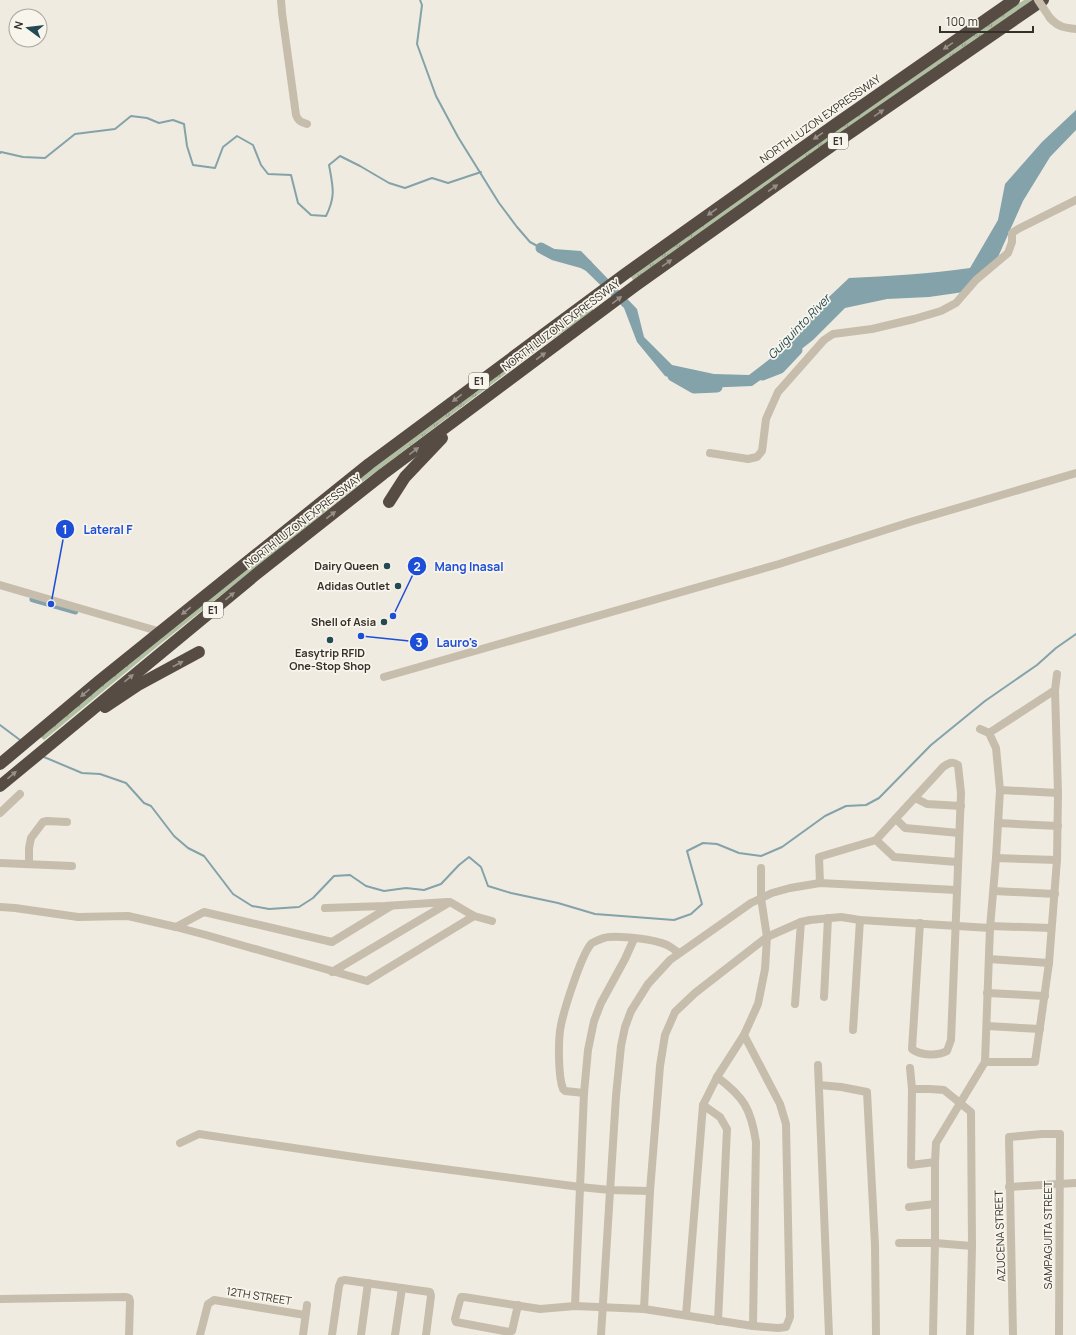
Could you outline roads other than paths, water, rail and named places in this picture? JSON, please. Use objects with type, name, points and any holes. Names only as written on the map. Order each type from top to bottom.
[{"type":"highway","name":"NORTH LUZON EXPRESSWAY","points":[[0,764],[369,464],[590,299],[842,119],[1014,0]]},
{"type":"highway","name":"NORTH LUZON EXPRESSWAY","points":[[0,786],[248,581],[359,494],[528,366],[636,286],[844,137],[1044,0]]},
{"type":"highway","points":[[389,502],[406,477],[442,438],[528,366]]},
{"type":"highway","points":[[48,746],[138,685],[199,652]]},
{"type":"street","points":[[281,0],[296,115],[301,122],[307,124]]},
{"type":"street","points":[[1038,0],[1055,24],[1065,28],[1076,29]]},
{"type":"street","points":[[710,454],[748,459],[757,457],[762,451],[766,419],[778,392],[824,340],[833,334],[872,329],[914,319],[941,311],[956,303],[976,280],[1008,253],[1012,242],[1012,233],[1076,200]]},
{"type":"street","points":[[384,677],[779,564],[910,522],[1076,473]]},
{"type":"street","points":[[0,585],[161,632]]},
{"type":"street","points":[[985,1062],[1035,1062],[1049,963],[1057,860],[1058,793],[1055,690],[1057,674]]},
{"type":"street","points":[[989,733],[1055,690]]},
{"type":"street","points":[[933,1335],[936,1143],[985,1062],[990,927],[994,891],[1000,790],[996,748],[989,733],[980,729]]},
{"type":"street","points":[[820,883],[819,857],[876,840],[943,767],[950,762],[955,763],[958,766],[961,806],[957,862],[951,1040],[947,1051],[942,1053],[919,1053],[912,1049],[920,923]]},
{"type":"street","points":[[1000,790],[1058,793]]},
{"type":"street","points":[[0,812],[20,794]]},
{"type":"street","points":[[915,798],[927,804],[961,806]]},
{"type":"street","points":[[896,819],[905,828],[959,833]]},
{"type":"street","points":[[30,864],[29,848],[31,838],[43,822],[47,820],[67,822]]},
{"type":"street","points":[[998,823],[1058,826]]},
{"type":"street","points":[[876,840],[894,857],[957,862]]},
{"type":"street","points":[[996,858],[1057,860]]},
{"type":"street","points":[[0,863],[72,866]]},
{"type":"street","points":[[686,1316],[703,1105],[717,1078],[744,1035],[758,1004],[765,969],[767,937],[762,898],[761,868]]},
{"type":"street","points":[[601,1335],[616,1096],[621,1046],[630,1011],[648,984],[670,960],[751,903],[772,893],[790,888],[820,883],[956,890]]},
{"type":"street","points":[[994,891],[1055,894]]},
{"type":"street","points":[[332,972],[450,902]]},
{"type":"street","points":[[325,908],[450,902],[474,916],[492,921]]},
{"type":"street","points":[[176,926],[204,912],[332,942],[391,906]]},
{"type":"street","points":[[0,907],[78,917],[128,916],[176,926],[366,981],[474,916]]},
{"type":"street","points":[[644,1309],[650,1191],[660,1066],[665,1035],[675,1012],[695,993],[767,937],[800,922],[841,917],[860,920],[920,923],[955,927],[1051,928]]},
{"type":"street","points":[[824,997],[828,918]]},
{"type":"street","points":[[853,1030],[860,920]]},
{"type":"street","points":[[796,1004],[800,922]]},
{"type":"street","points":[[584,1093],[565,1091],[563,1089],[559,1039],[567,1004],[581,962],[592,944],[608,936],[659,942],[668,945],[679,954]]},
{"type":"street","points":[[574,1306],[584,1093],[588,1050],[594,1021],[600,1003],[625,959],[634,939]]},
{"type":"street","points":[[989,958],[1049,963]]},
{"type":"street","points":[[987,993],[1045,996]]},
{"type":"street","points":[[987,1026],[1040,1028]]},
{"type":"street","points":[[518,1306],[512,1331],[509,1332],[456,1322],[455,1319],[461,1298],[540,1309],[574,1306],[603,1306],[644,1309],[753,1326],[786,1327],[790,1318],[786,1124],[780,1104],[744,1035]]},
{"type":"street","points":[[818,1065],[829,1335]]},
{"type":"street","points":[[910,1068],[912,1089],[911,1165],[935,1162]]},
{"type":"street","points":[[717,1078],[732,1088],[745,1103],[753,1123],[756,1142],[753,1326]]},
{"type":"street","points":[[819,1085],[867,1092],[875,1245],[876,1335]]},
{"type":"street","points":[[912,1089],[930,1088],[944,1090],[972,1112],[972,1246],[970,1335]]},
{"type":"street","points":[[703,1105],[720,1117],[727,1129],[718,1321]]},
{"type":"street","points":[[180,1143],[199,1134],[368,1159],[580,1187],[610,1190],[650,1191]]},
{"type":"street","name":"SAMPAGUITA STREET","points":[[1009,1137],[1060,1134],[1059,1335]]},
{"type":"street","name":"AZUCENA STREET","points":[[1009,1137],[1013,1335]]},
{"type":"street","points":[[1009,1187],[1076,1183]]},
{"type":"street","points":[[909,1207],[935,1204]]},
{"type":"street","points":[[899,1243],[935,1243],[972,1246]]},
{"type":"street","points":[[332,1335],[339,1286],[341,1281],[345,1280],[430,1292],[431,1296],[426,1335]]},
{"type":"street","points":[[361,1335],[368,1283]]},
{"type":"street","points":[[395,1335],[402,1288]]},
{"type":"street","points":[[0,1299],[126,1297],[129,1298],[130,1301],[129,1335]]},
{"type":"street","name":"12TH STREET","points":[[200,1335],[208,1304],[214,1300],[305,1315]]},
{"type":"street","points":[[303,1335],[307,1305]]},
{"type":"water","points":[[1076,110],[1076,130],[1050,157],[1023,201],[998,257],[971,291],[929,297],[887,299],[845,308],[813,340],[752,386],[703,388],[665,376],[637,342],[624,308],[586,271],[567,255],[541,248],[581,251],[637,309],[644,337],[672,365],[714,374],[749,375],[775,355],[800,331],[813,312],[849,278],[894,276],[970,268],[998,220],[1005,184],[1042,142]]},
{"type":"waterway","points":[[420,0],[422,5],[417,44],[436,96],[458,137],[499,203],[530,242],[541,248]]},
{"type":"waterway","points":[[0,153],[23,157],[45,158],[75,134],[115,129],[131,116],[147,118],[159,123],[173,120],[184,124],[187,146],[193,165],[215,168],[223,147],[237,136],[253,145],[261,165],[268,174],[291,175],[298,203],[311,215],[326,216],[331,203],[333,191],[329,165],[340,156],[389,183],[405,188],[432,178],[448,183],[481,172]]},
{"type":"waterway","name":"Guiguinto River","points":[[541,248],[554,255],[587,265]]},
{"type":"waterway","name":"Guiguinto River","points":[[762,375],[780,368],[797,350]]},
{"type":"waterway","name":"Guiguinto River","points":[[673,376],[694,388],[717,387]]},
{"type":"waterway","points":[[33,599],[75,611]]},
{"type":"waterway","points":[[44,757],[82,773],[100,774],[126,783],[144,803],[151,806],[174,836],[188,848],[204,856],[233,894],[252,906],[269,909],[299,907],[313,898],[334,876],[350,875],[366,886],[384,891],[406,888],[424,890],[441,884],[469,857],[481,867],[488,886],[511,893],[558,903],[595,914],[674,920],[691,914],[702,904],[687,851],[703,843],[717,844],[739,853],[761,856],[782,847],[825,816],[846,806],[866,805],[879,798],[931,745],[985,701],[1037,665],[1056,648],[1076,634]]},
{"type":"waterway","points":[[0,725],[20,740]]},
{"type":"place","name":"Dairy Queen","points":[[387,566]]},
{"type":"place","name":"Adidas Outlet","points":[[398,586]]},
{"type":"place","name":"Lateral F","points":[[51,604]]},
{"type":"place","name":"Mang Inasal","points":[[393,616]]},
{"type":"place","name":"Shell of Asia","points":[[384,622]]},
{"type":"place","name":"Lauro's","points":[[361,636]]},
{"type":"place","name":"Easytrip RFID One-Stop Shop","points":[[330,640]]}]
